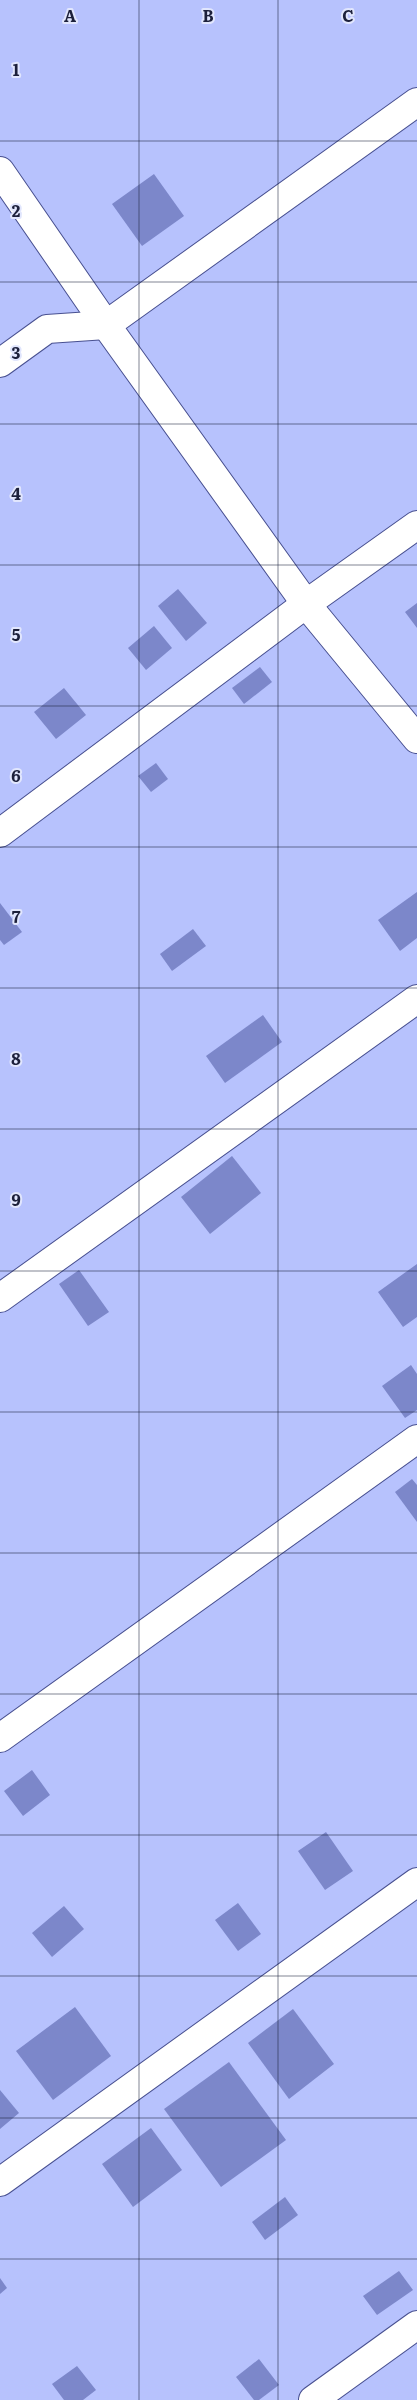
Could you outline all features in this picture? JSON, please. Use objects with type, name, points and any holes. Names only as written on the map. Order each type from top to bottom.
[{"type":"street","points":[[0,363],[47,329],[106,325],[417,102]]},
{"type":"street","points":[[0,170],[106,325],[306,604],[417,739]]},
{"type":"street","points":[[0,833],[306,604],[417,525]]},
{"type":"street","points":[[0,1298],[417,999]]},
{"type":"street","points":[[0,1738],[417,1440]]},
{"type":"street","points":[[0,2182],[417,1882]]},
{"type":"street","points":[[313,2400],[417,2325]]},
{"type":"building","points":[[154,174],[184,216],[142,246],[112,204]]},
{"type":"building","points":[[178,589],[207,623],[186,641],[158,606]]},
{"type":"building","points":[[417,603],[417,628],[405,612]]},
{"type":"building","points":[[154,626],[172,648],[146,670],[128,648]]},
{"type":"building","points":[[260,667],[272,682],[244,704],[232,688]]},
{"type":"building","points":[[64,688],[86,715],[56,739],[34,712]]},
{"type":"building","points":[[156,763],[168,779],[151,792],[138,776]]},
{"type":"building","points":[[417,892],[417,938],[400,951],[378,920]]},
{"type":"building","points":[[0,903],[22,932],[4,945],[0,940]]},
{"type":"building","points":[[193,929],[206,946],[172,971],[160,954]]},
{"type":"building","points":[[263,1015],[282,1042],[225,1083],[206,1056]]},
{"type":"building","points":[[232,1156],[261,1193],[210,1234],[181,1197]]},
{"type":"building","points":[[417,1264],[417,1317],[403,1327],[378,1292]]},
{"type":"building","points":[[79,1270],[109,1312],[88,1326],[59,1284]]},
{"type":"building","points":[[411,1365],[417,1374],[417,1410],[405,1418],[382,1386]]},
{"type":"building","points":[[412,1479],[417,1485],[417,1522],[395,1492]]},
{"type":"building","points":[[32,1770],[50,1795],[23,1816],[4,1791]]},
{"type":"building","points":[[326,1832],[353,1871],[325,1890],[298,1851]]},
{"type":"building","points":[[238,1903],[261,1934],[238,1951],[215,1920]]},
{"type":"building","points":[[64,1906],[84,1929],[52,1957],[32,1933]]},
{"type":"building","points":[[75,2007],[111,2056],[53,2100],[16,2051]]},
{"type":"building","points":[[293,2009],[334,2064],[289,2099],[248,2043]]},
{"type":"building","points":[[229,2062],[286,2140],[221,2187],[164,2109]]},
{"type":"building","points":[[0,2090],[19,2113],[0,2129]]},
{"type":"building","points":[[151,2128],[182,2170],[133,2207],[102,2164]]},
{"type":"building","points":[[285,2197],[298,2215],[265,2240],[252,2222]]},
{"type":"building","points":[[399,2271],[413,2290],[377,2315],[363,2296]]},
{"type":"building","points":[[0,2278],[7,2288],[0,2294]]},
{"type":"building","points":[[259,2359],[279,2385],[259,2400],[254,2400],[236,2377]]},
{"type":"building","points":[[77,2366],[96,2390],[83,2400],[64,2400],[52,2384]]}]
